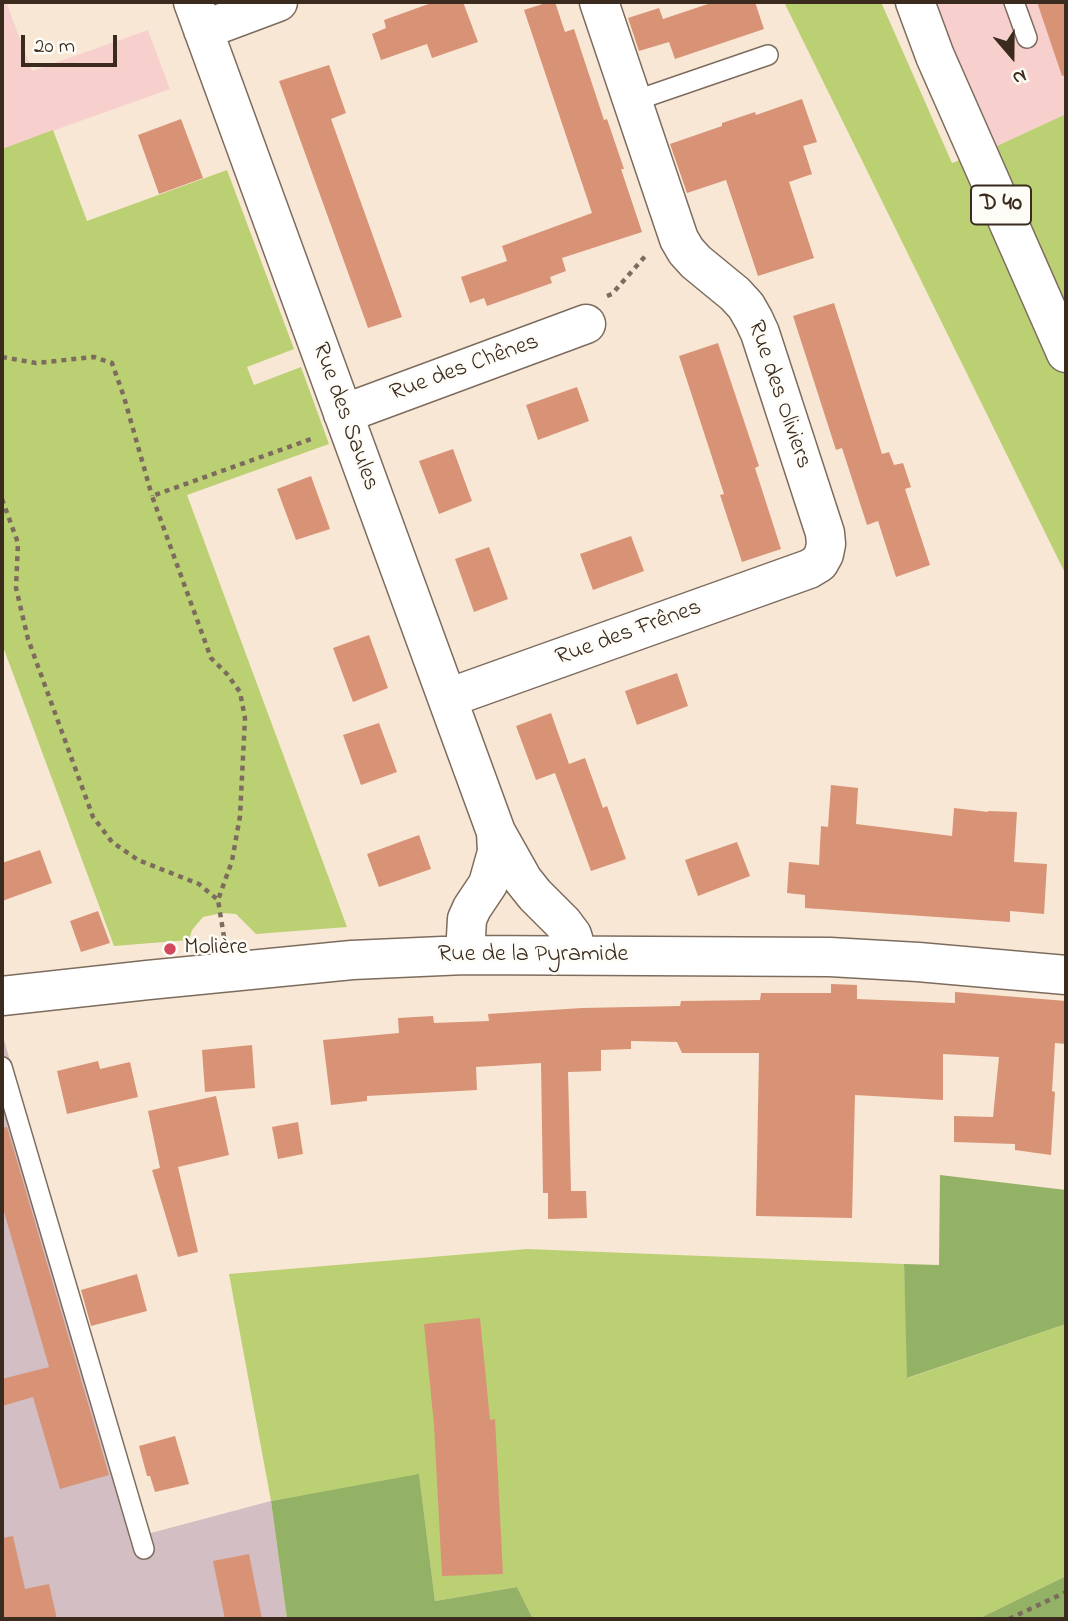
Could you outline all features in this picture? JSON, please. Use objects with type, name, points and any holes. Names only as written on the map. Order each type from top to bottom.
[{"type":"street","points":[[198,16],[278,2]]},
{"type":"street","name":"Rue des Oliviers","points":[[599,2],[674,225],[686,251],[746,306],[760,333],[825,533],[824,554],[819,563],[809,569]]},
{"type":"street","name":"D 40","points":[[902,2],[935,57]]},
{"type":"street","name":"D 40","points":[[915,2],[935,57],[1066,353]]},
{"type":"street","name":"Rue des Saules","points":[[198,16],[496,832],[523,880],[572,935],[578,955]]},
{"type":"street","name":"Rue des Chênes","points":[[345,420],[586,324]]},
{"type":"street","name":"Rue des Frênes","points":[[448,698],[809,569]]},
{"type":"street","name":"Rue des Saules","points":[[465,955],[467,919],[488,884],[497,852],[496,832]]},
{"type":"street","name":"Rue de la Pyramide","points":[[2,996],[352,960],[465,955],[830,957],[1066,975]]},
{"type":"lane","points":[[1014,2],[1027,38]]},
{"type":"lane","points":[[634,101],[768,55]]},
{"type":"lane","points":[[2,1067],[144,1549]]},
{"type":"path","points":[[586,324],[581,305],[612,294],[674,225]]},
{"type":"path","points":[[2,357],[36,363],[94,357],[112,363],[152,496],[211,658],[240,692],[245,718],[240,816],[232,861],[218,900],[231,972]]},
{"type":"path","points":[[152,496],[345,420]]},
{"type":"path","points":[[2,499],[18,543],[16,588],[28,639],[93,817],[112,842],[138,860],[199,884],[218,900]]},
{"type":"path","points":[[1009,1619],[1066,1591]]},
{"type":"shaded area","points":[[2,2],[6,2],[32,71],[148,30],[170,89],[2,149]]},
{"type":"shaded area","points":[[932,2],[1066,2],[1066,114],[997,146]]},
{"type":"shaded area","points":[[2,1033],[147,1534],[271,1501],[287,1619],[2,1619]]},
{"type":"green space","points":[[784,2],[881,2],[952,163],[997,146],[1066,114],[1066,575]]},
{"type":"green space","points":[[53,130],[87,221],[227,170],[294,349],[247,367],[254,385],[301,367],[329,444],[187,495],[347,927],[256,934],[236,914],[222,913],[203,917],[192,930],[189,940],[114,946],[2,644],[2,149]]},
{"type":"green space","points":[[940,1175],[1066,1190],[1066,1324],[907,1378],[904,1264],[939,1265]]},
{"type":"green space","points":[[527,1249],[904,1264],[908,1378],[1066,1324],[1066,1576],[978,1619],[533,1619],[517,1587],[435,1601],[419,1475],[271,1501],[229,1274]]},
{"type":"green space","points":[[419,1474],[435,1601],[517,1587],[533,1619],[287,1619],[271,1501]]},
{"type":"green space","points":[[1066,1576],[1066,1619],[978,1619]]},
{"type":"building","points":[[434,2],[463,2],[478,42],[432,58],[427,44],[381,60],[372,34],[386,28],[384,20]]},
{"type":"building","points":[[555,2],[565,32],[574,29],[604,120],[607,119],[624,169],[621,169],[642,232],[562,258],[566,271],[550,277],[552,283],[487,306],[484,298],[470,303],[461,277],[507,261],[502,246],[592,213],[524,10]]},
{"type":"building","points":[[714,2],[755,2],[764,29],[675,59],[669,42],[639,51],[628,18],[659,8],[663,19]]},
{"type":"building","points":[[1037,2],[1066,2],[1066,75],[1062,76]]},
{"type":"building","points":[[329,65],[346,113],[331,119],[402,317],[368,328],[279,81]]},
{"type":"building","points":[[802,99],[817,142],[803,146],[812,174],[789,182],[814,258],[758,276],[726,180],[687,193],[670,144],[722,126],[722,123],[755,112],[756,115]]},
{"type":"building","points":[[181,119],[203,178],[159,194],[138,135]]},
{"type":"building","points":[[834,303],[882,454],[889,452],[894,465],[903,463],[911,487],[905,489],[930,565],[896,577],[878,521],[867,525],[842,448],[836,450],[793,316]]},
{"type":"building","points":[[718,343],[759,466],[755,468],[781,549],[742,562],[720,495],[724,494],[679,356]]},
{"type":"building","points":[[577,387],[589,421],[538,440],[526,405]]},
{"type":"building","points":[[453,449],[472,501],[439,514],[419,461]]},
{"type":"building","points":[[311,476],[330,529],[296,540],[277,489]]},
{"type":"building","points":[[631,536],[644,571],[593,590],[580,554]]},
{"type":"building","points":[[489,547],[508,599],[474,612],[455,559]]},
{"type":"building","points":[[369,635],[388,688],[353,702],[333,648]]},
{"type":"building","points":[[677,673],[688,706],[637,725],[625,691]]},
{"type":"building","points":[[551,713],[569,764],[585,758],[603,808],[607,806],[626,859],[591,871],[555,773],[536,780],[516,726]]},
{"type":"building","points":[[379,723],[397,772],[361,785],[343,735]]},
{"type":"building","points":[[831,785],[858,788],[856,824],[952,836],[954,808],[1017,812],[1014,862],[1047,864],[1044,914],[1010,911],[1010,922],[805,908],[805,895],[787,893],[789,862],[819,865],[821,826],[828,827]]},
{"type":"building","points":[[419,835],[431,869],[379,887],[367,854]]},
{"type":"building","points":[[737,842],[750,876],[698,896],[685,860]]},
{"type":"building","points":[[40,850],[52,883],[2,901],[2,863]]},
{"type":"building","points":[[98,911],[110,943],[81,952],[70,921]]},
{"type":"building","points":[[831,984],[857,985],[857,999],[955,1003],[955,992],[1066,1001],[1066,1044],[1055,1043],[1051,1155],[1015,1150],[1015,1144],[954,1142],[954,1116],[993,1117],[999,1057],[943,1054],[943,1100],[855,1095],[852,1218],[756,1216],[759,1053],[682,1053],[677,1042],[631,1041],[631,1049],[601,1050],[601,1071],[568,1072],[571,1191],[586,1191],[587,1218],[548,1219],[548,1193],[543,1193],[541,1063],[476,1067],[477,1090],[367,1096],[367,1101],[331,1105],[323,1040],[399,1033],[398,1018],[433,1016],[434,1023],[489,1021],[488,1014],[680,1006],[681,1001],[760,1000],[761,993],[831,993]]},
{"type":"building","points":[[252,1045],[255,1088],[205,1092],[202,1050]]},
{"type":"building","points":[[98,1061],[100,1069],[130,1062],[138,1097],[67,1114],[57,1071]]},
{"type":"building","points":[[216,1096],[229,1155],[178,1167],[198,1252],[178,1257],[152,1170],[160,1168],[148,1111]]},
{"type":"building","points":[[298,1122],[303,1154],[278,1159],[272,1127]]},
{"type":"building","points":[[7,1127],[109,1475],[60,1489],[33,1397],[2,1406],[2,1379],[49,1367],[2,1205],[2,1128]]},
{"type":"building","points":[[137,1274],[147,1311],[91,1326],[81,1290]]},
{"type":"building","points":[[480,1318],[490,1420],[495,1419],[503,1574],[442,1576],[434,1425],[424,1324]]},
{"type":"building","points":[[175,1436],[189,1484],[155,1492],[150,1476],[147,1476],[139,1446]]},
{"type":"building","points":[[13,1536],[25,1589],[49,1584],[57,1619],[2,1619],[2,1538]]},
{"type":"building","points":[[249,1554],[262,1619],[225,1619],[213,1561]]},
{"type":"place","name":"Molière","points":[[170,949]]}]
